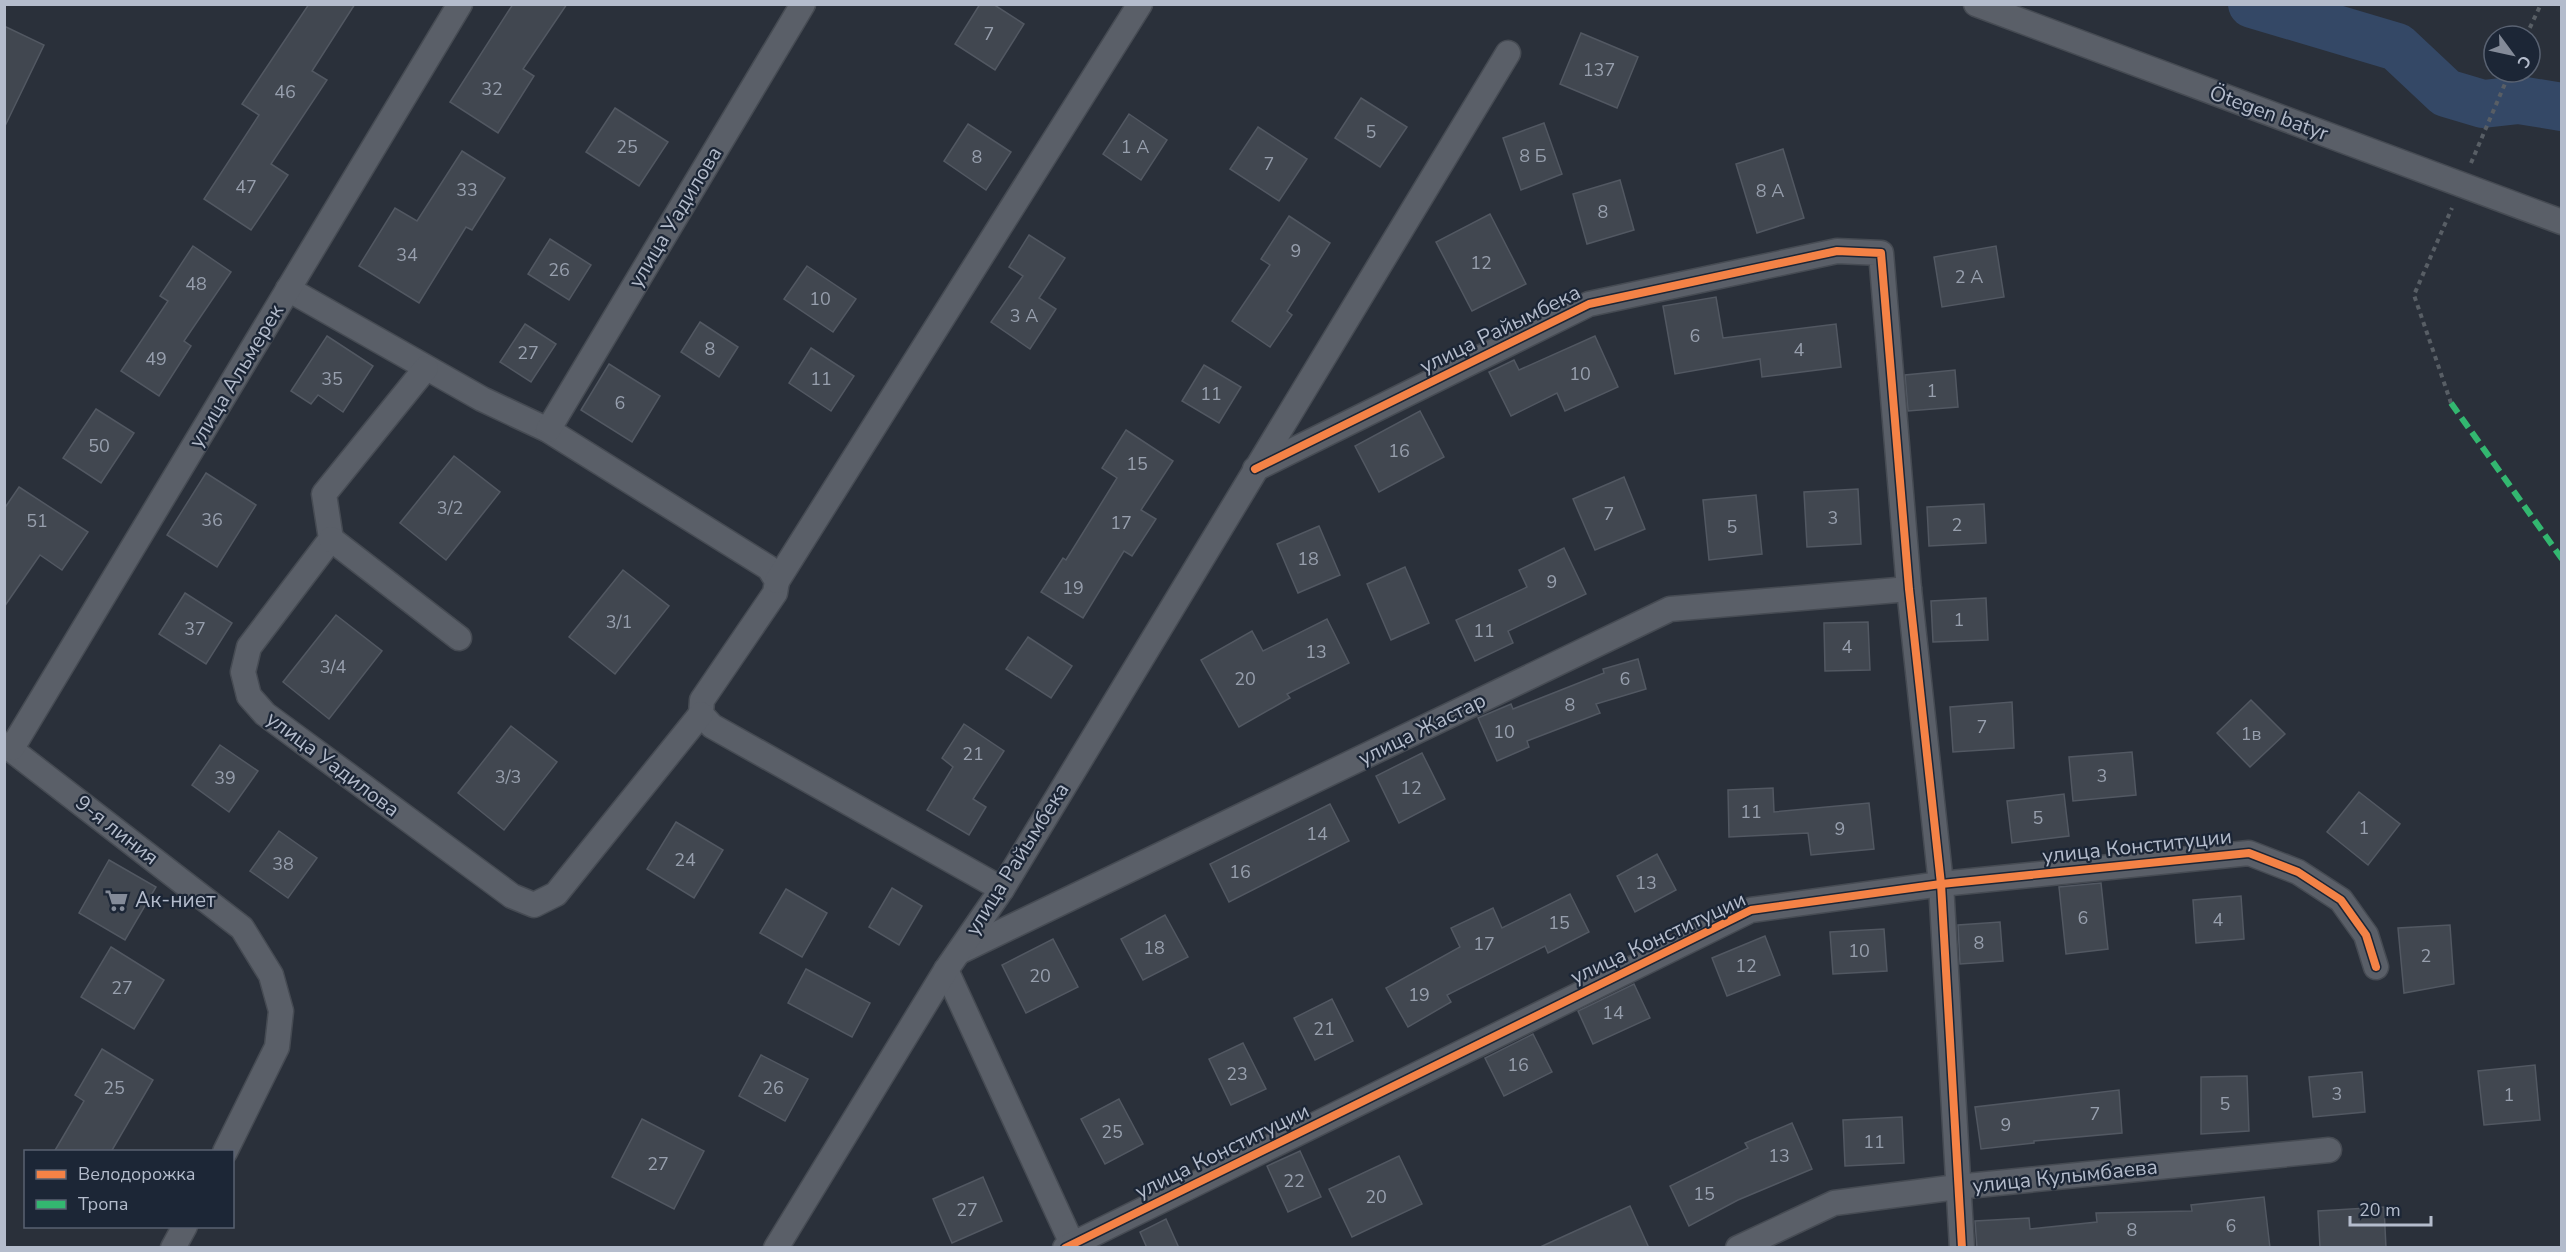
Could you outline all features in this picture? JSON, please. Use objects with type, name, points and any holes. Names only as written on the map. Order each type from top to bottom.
[{"type":"street","name":"улица Альмерек","points":[[8,746],[460,4]]},
{"type":"street","name":"улица Уадилова","points":[[548,430],[803,4]]},
{"type":"street","name":"улица Уадилова","points":[[331,539],[249,647],[243,672],[249,696],[265,714],[512,896],[534,905],[556,894],[701,714],[702,700],[769,604],[775,593],[777,581],[1140,4]]},
{"type":"street","name":"Ötegen batyr","points":[[1976,4],[2562,222]]},
{"type":"street","name":"улица Райымбека","points":[[776,1248],[952,961],[1002,889],[1508,52]]},
{"type":"street","name":"улица Райымбека","points":[[1255,469],[1589,303],[1837,251],[1881,253],[1910,589]]},
{"type":"street","points":[[288,289],[482,399],[548,430],[769,568],[777,581]]},
{"type":"street","points":[[426,368],[324,494],[331,539],[459,638]]},
{"type":"street","points":[[1910,589],[1941,884],[1962,1248]]},
{"type":"street","name":"улица Жастар","points":[[952,961],[1670,609],[1910,589]]},
{"type":"street","points":[[701,714],[712,726],[1002,889]]},
{"type":"street","name":"9-я линия","points":[[8,746],[242,928],[271,975],[281,1011],[277,1047],[226,1150]]},
{"type":"street","name":"улица Конституции","points":[[1070,1246],[1751,910],[1941,884],[2248,853],[2298,872],[2341,900],[2366,935],[2376,967]]},
{"type":"street","points":[[952,961],[1070,1246]]},
{"type":"street","name":"улица Кулымбаева","points":[[1738,1248],[1834,1203],[1957,1187],[2330,1150]]},
{"type":"street","points":[[173,1248],[184,1228]]},
{"type":"path","points":[[2532,24],[2541,4]]},
{"type":"path","points":[[2468,170],[2505,84]]},
{"type":"path","points":[[2451,403],[2414,295],[2454,201]]},
{"type":"building","points":[[309,4],[355,4],[312,71],[327,80],[271,164],[288,175],[251,230],[204,199],[259,115],[242,104]]},
{"type":"building","points":[[513,4],[567,4],[523,69],[534,76],[498,133],[450,102]]},
{"type":"building","points":[[980,4],[993,4],[1024,24],[995,70],[955,44]]},
{"type":"building","points":[[4,26],[44,45],[4,128]]},
{"type":"building","points":[[1581,33],[1638,57],[1617,108],[1560,84]]},
{"type":"building","points":[[1361,98],[1407,127],[1380,167],[1335,138]]},
{"type":"building","points":[[615,108],[668,142],[639,186],[586,152]]},
{"type":"building","points":[[1129,114],[1167,140],[1141,180],[1103,154]]},
{"type":"building","points":[[1544,123],[1562,174],[1521,190],[1503,138]]},
{"type":"building","points":[[968,124],[1011,152],[986,190],[944,161]]},
{"type":"building","points":[[1258,127],[1307,159],[1279,201],[1230,169]]},
{"type":"building","points":[[1783,149],[1804,218],[1757,233],[1736,164]]},
{"type":"building","points":[[462,151],[505,178],[472,230],[466,227],[419,303],[359,266],[395,208],[417,221]]},
{"type":"building","points":[[1620,180],[1634,230],[1587,244],[1573,194]]},
{"type":"building","points":[[1490,214],[1526,284],[1472,311],[1436,242]]},
{"type":"building","points":[[1289,216],[1330,243],[1287,311],[1292,315],[1270,347],[1232,321],[1270,265],[1261,259]]},
{"type":"building","points":[[1029,235],[1065,258],[1039,298],[1056,309],[1030,349],[991,322],[1023,276],[1009,267]]},
{"type":"building","points":[[550,239],[591,265],[569,300],[528,274]]},
{"type":"building","points":[[193,246],[231,272],[184,341],[191,346],[159,396],[121,371],[168,301],[160,296]]},
{"type":"building","points":[[1996,246],[2004,297],[1942,307],[1934,257]]},
{"type":"building","points":[[807,266],[856,299],[833,332],[784,299]]},
{"type":"building","points":[[1716,297],[1723,338],[1836,324],[1841,367],[1762,377],[1760,359],[1675,374],[1663,306]]},
{"type":"building","points":[[700,322],[738,347],[719,377],[681,352]]},
{"type":"building","points":[[525,324],[556,344],[531,382],[500,362]]},
{"type":"building","points":[[327,336],[373,366],[343,412],[318,395],[311,404],[291,391]]},
{"type":"building","points":[[1595,336],[1618,387],[1565,411],[1557,393],[1511,416],[1489,372],[1514,360],[1519,370]]},
{"type":"building","points":[[811,348],[854,376],[831,411],[789,383]]},
{"type":"building","points":[[609,364],[660,396],[632,442],[581,410]]},
{"type":"building","points":[[1204,365],[1241,387],[1219,423],[1182,401]]},
{"type":"building","points":[[1955,370],[1958,407],[1908,411],[1905,375]]},
{"type":"building","points":[[96,409],[134,433],[101,483],[63,458]]},
{"type":"building","points":[[1420,411],[1444,457],[1379,492],[1355,446]]},
{"type":"building","points":[[1126,430],[1173,461],[1141,510],[1156,519],[1132,556],[1124,551],[1083,618],[1041,592],[1063,558],[1066,560],[1117,478],[1102,468]]},
{"type":"building","points":[[454,456],[500,492],[446,560],[400,523]]},
{"type":"building","points":[[206,473],[256,505],[217,567],[167,535]]},
{"type":"building","points":[[1624,477],[1645,529],[1595,550],[1573,499]]},
{"type":"building","points":[[19,487],[88,532],[62,570],[40,555],[4,607],[4,509]]},
{"type":"building","points":[[1858,489],[1861,544],[1807,547],[1804,492]]},
{"type":"building","points":[[1756,495],[1762,554],[1709,560],[1703,500]]},
{"type":"building","points":[[1984,504],[1986,543],[1929,546],[1927,507]]},
{"type":"building","points":[[1319,526],[1340,575],[1298,593],[1277,544]]},
{"type":"building","points":[[1564,548],[1586,594],[1508,631],[1513,643],[1475,661],[1456,620],[1527,587],[1519,570]]},
{"type":"building","points":[[1405,567],[1429,623],[1391,640],[1367,584]]},
{"type":"building","points":[[623,570],[669,606],[615,674],[569,637]]},
{"type":"building","points":[[185,593],[232,623],[206,664],[159,634]]},
{"type":"building","points":[[1986,598],[1988,640],[1933,642],[1931,601]]},
{"type":"building","points":[[336,615],[382,651],[329,719],[283,682]]},
{"type":"building","points":[[1327,619],[1349,663],[1287,694],[1290,698],[1239,727],[1201,660],[1252,631],[1263,651]]},
{"type":"building","points":[[1868,622],[1870,670],[1825,671],[1824,623]]},
{"type":"building","points":[[1028,637],[1072,666],[1051,698],[1006,669]]},
{"type":"building","points":[[1638,659],[1646,689],[1596,704],[1600,713],[1527,741],[1529,747],[1497,761],[1478,718],[1511,704],[1513,709],[1604,673],[1603,669]]},
{"type":"building","points":[[2251,700],[2285,734],[2250,767],[2217,733]]},
{"type":"building","points":[[2012,702],[2014,748],[1953,752],[1950,707]]},
{"type":"building","points":[[964,724],[1004,751],[973,799],[986,807],[969,835],[927,810],[953,767],[942,758]]},
{"type":"building","points":[[511,726],[557,762],[504,830],[458,793]]},
{"type":"building","points":[[220,745],[258,771],[229,812],[192,785]]},
{"type":"building","points":[[2132,752],[2136,795],[2073,801],[2069,757]]},
{"type":"building","points":[[1422,753],[1445,799],[1399,823],[1376,776]]},
{"type":"building","points":[[1773,788],[1774,812],[1869,803],[1874,849],[1811,855],[1808,833],[1729,837],[1728,790]]},
{"type":"building","points":[[2359,792],[2400,824],[2368,865],[2327,832]]},
{"type":"building","points":[[2064,794],[2069,836],[2012,843],[2007,801]]},
{"type":"building","points":[[1330,804],[1349,841],[1229,902],[1210,864]]},
{"type":"building","points":[[676,822],[723,850],[694,898],[647,869]]},
{"type":"building","points":[[279,831],[317,858],[288,898],[250,871]]},
{"type":"building","points":[[1657,854],[1676,890],[1635,912],[1617,876]]},
{"type":"building","name":"Ак-ниет","points":[[109,860],[156,887],[125,940],[79,913]]},
{"type":"building","points":[[2101,883],[2108,949],[2066,954],[2059,887]]},
{"type":"building","points":[[892,888],[922,906],[899,945],[869,927]]},
{"type":"building","points":[[786,889],[827,913],[802,957],[760,933]]},
{"type":"building","points":[[1570,894],[1589,932],[1548,953],[1545,946],[1447,995],[1451,1002],[1408,1027],[1386,988],[1460,947],[1451,928],[1493,908],[1502,928]]},
{"type":"building","points":[[2241,896],[2244,939],[2196,943],[2193,900]]},
{"type":"building","points":[[1165,915],[1188,957],[1143,980],[1121,939]]},
{"type":"building","points":[[2000,922],[2003,961],[1960,964],[1958,925]]},
{"type":"building","points":[[2450,925],[2454,984],[2404,993],[2398,928]]},
{"type":"building","points":[[1884,929],[1887,971],[1833,974],[1830,932]]},
{"type":"building","points":[[1765,936],[1780,975],[1727,996],[1712,958]]},
{"type":"building","points":[[1053,939],[1078,987],[1026,1013],[1002,965]]},
{"type":"building","points":[[111,947],[164,980],[134,1029],[81,997]]},
{"type":"building","points":[[806,969],[870,1003],[852,1037],[788,1003]]},
{"type":"building","points":[[1634,984],[1650,1018],[1593,1044],[1578,1011]]},
{"type":"building","points":[[1332,999],[1353,1041],[1315,1060],[1294,1018]]},
{"type":"building","points":[[1533,1034],[1552,1072],[1504,1096],[1485,1058]]},
{"type":"building","points":[[1243,1043],[1266,1089],[1231,1105],[1209,1059]]},
{"type":"building","points":[[102,1049],[153,1080],[112,1150],[55,1150],[84,1101],[75,1095]]},
{"type":"building","points":[[761,1055],[808,1079],[785,1121],[739,1096]]},
{"type":"building","points":[[2535,1065],[2540,1120],[2484,1125],[2478,1071]]},
{"type":"building","points":[[2362,1072],[2365,1112],[2313,1117],[2309,1077]]},
{"type":"building","points":[[2247,1076],[2249,1131],[2201,1134],[2201,1077]]},
{"type":"building","points":[[2119,1090],[2122,1133],[2034,1141],[2034,1143],[1981,1149],[1975,1107]]},
{"type":"building","points":[[1119,1099],[1143,1144],[1105,1164],[1081,1119]]},
{"type":"building","points":[[1902,1117],[1904,1163],[1845,1166],[1843,1120]]},
{"type":"building","points":[[642,1119],[704,1151],[674,1209],[612,1177]]},
{"type":"building","points":[[1792,1123],[1812,1169],[1738,1200],[1689,1226],[1670,1186],[1748,1148],[1745,1143]]},
{"type":"building","points":[[1300,1151],[1321,1197],[1288,1212],[1267,1166]]},
{"type":"building","points":[[1399,1156],[1422,1204],[1352,1237],[1329,1189]]},
{"type":"building","points":[[983,1177],[1002,1221],[952,1243],[933,1199]]},
{"type":"building","points":[[2264,1197],[2270,1248],[1977,1248],[1975,1221],[2029,1218],[2030,1229],[2097,1222],[2096,1213],[2192,1211],[2191,1205]]},
{"type":"building","points":[[1630,1206],[1649,1248],[1538,1248]]},
{"type":"building","points":[[2384,1207],[2386,1248],[2320,1248],[2318,1211]]},
{"type":"building","points":[[1166,1219],[1179,1248],[1147,1248],[1140,1232]]},
{"type":"waterway","points":[[2252,4],[2397,47],[2446,93],[2483,104],[2519,100],[2562,107]]},
{"type":"marked path","points":[[2451,403],[2562,559]]},
{"type":"cycle path","points":[[1255,469],[1589,304],[1837,251],[1881,253],[1909,589],[1941,884],[1962,1248]]},
{"type":"cycle path","points":[[1065,1248],[1751,910],[1941,884],[2249,853],[2298,872],[2341,900],[2366,935],[2376,967]]},
{"type":"place","name":"Ак-ниет","points":[[117,900]]}]
